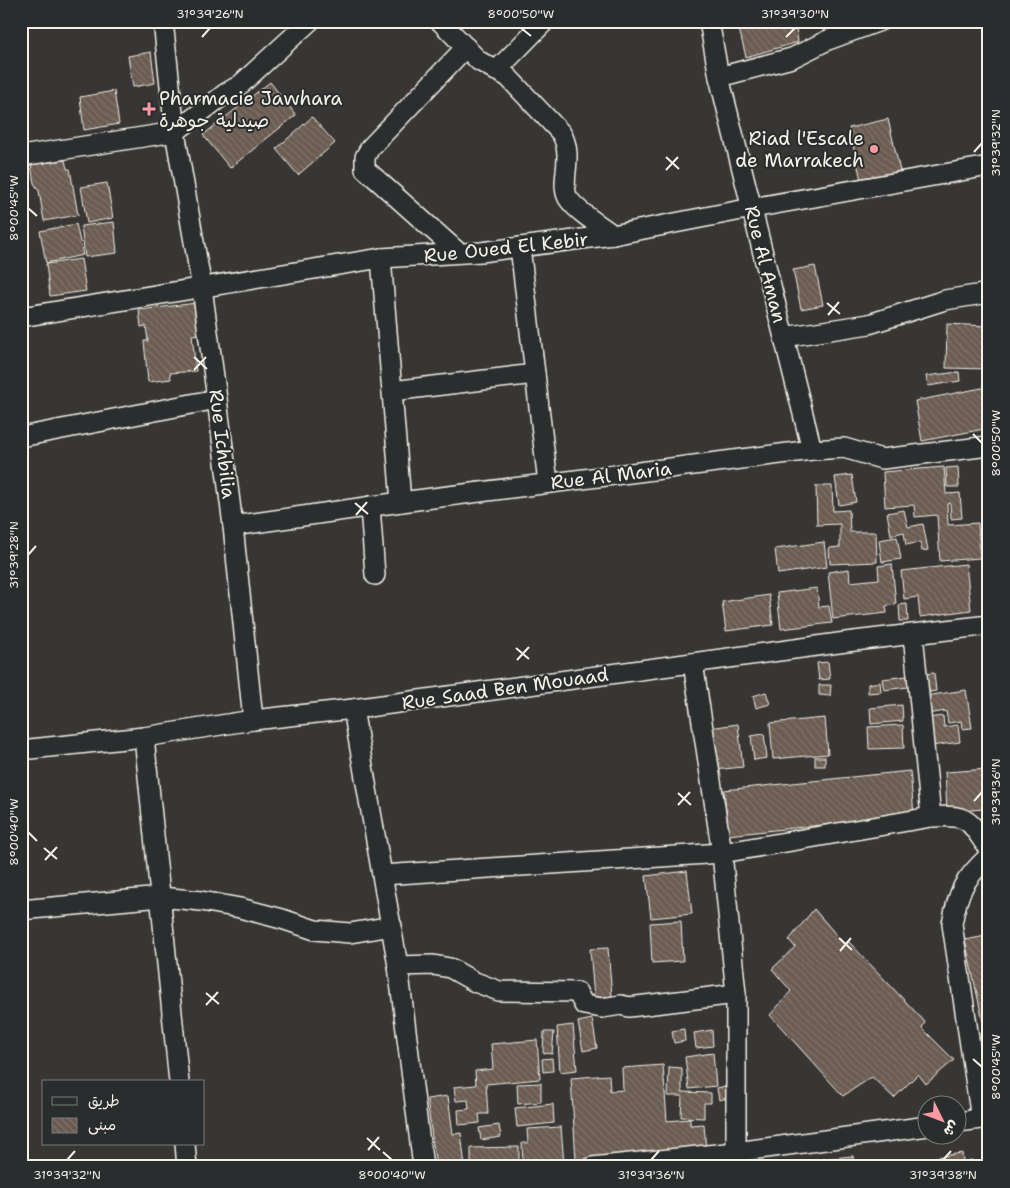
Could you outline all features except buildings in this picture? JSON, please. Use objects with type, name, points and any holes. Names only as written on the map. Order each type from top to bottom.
[{"type":"street","name":"Rue Ichbilia","points":[[163,21],[175,132],[202,288],[217,399],[233,526],[253,720]]},
{"type":"street","points":[[21,156],[175,132],[226,93],[240,85],[310,21]]},
{"type":"street","points":[[440,21],[479,61],[508,77],[561,133],[567,142],[567,196],[574,205],[613,235]]},
{"type":"street","points":[[496,70],[545,21]]},
{"type":"street","name":"Rue Al Aman","points":[[709,21],[720,77],[812,450]]},
{"type":"street","points":[[720,77],[792,58],[828,40],[880,21]]},
{"type":"street","points":[[459,253],[366,169],[365,157],[370,148],[466,47]]},
{"type":"street","name":"Rue Oued El Kebir","points":[[21,317],[381,258],[459,253],[613,235],[989,166]]},
{"type":"street","points":[[520,246],[548,483]]},
{"type":"street","points":[[381,258],[401,502]]},
{"type":"street","points":[[784,337],[869,324],[945,300],[989,294]]},
{"type":"street","points":[[392,391],[535,374]]},
{"type":"street","points":[[21,436],[217,399]]},
{"type":"street","name":"Rue Al Maria","points":[[233,526],[370,506],[812,450],[844,448],[882,458],[989,446]]},
{"type":"street","points":[[370,506],[375,575]]},
{"type":"street","name":"Rue Saad Ben Mouaad","points":[[21,750],[144,737],[253,720],[353,709],[989,625]]},
{"type":"street","points":[[913,634],[931,817]]},
{"type":"street","points":[[693,663],[722,853],[736,994],[736,1159]]},
{"type":"street","points":[[353,709],[392,926],[423,1167]]},
{"type":"street","points":[[144,737],[179,1080]]},
{"type":"street","points":[[382,875],[722,853],[952,815],[966,820],[974,826],[989,850]]},
{"type":"street","points":[[968,1121],[985,1119],[952,924],[957,898],[972,872],[989,856]]},
{"type":"street","points":[[21,910],[161,897],[202,901],[240,908],[315,930],[350,933],[392,926]]},
{"type":"street","points":[[398,966],[433,965],[450,968],[482,985],[499,991],[577,992],[584,1005],[602,1008],[621,1005],[629,1007],[736,994]]},
{"type":"street","points":[[592,1167],[736,1159],[918,1128]]},
{"type":"street","points":[[185,1146],[187,1167]]},
{"type":"place","name":"Pharmacie Jawhara صيدلية جوهرة","points":[[149,109]]},
{"type":"place","name":"Riad l'Escale de Marrakech","points":[[874,149]]}]
